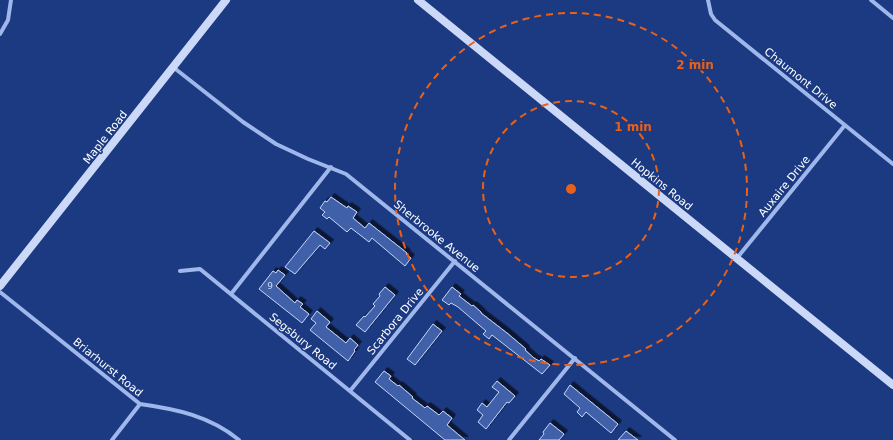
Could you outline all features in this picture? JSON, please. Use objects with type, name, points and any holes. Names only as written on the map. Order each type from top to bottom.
[{"type":"street","points":[[0,34],[8,20],[11,0]]},
{"type":"street","name":"Maple Road","points":[[0,286],[226,0]]},
{"type":"street","name":"Hopkins Road","points":[[418,0],[893,384]]},
{"type":"street","name":"Chaumont Drive","points":[[708,0],[711,14],[715,20],[893,164]]},
{"type":"street","points":[[871,0],[893,18]]},
{"type":"street","name":"Sherbrooke Avenue","points":[[173,67],[243,122],[276,144],[346,174],[675,440]]},
{"type":"street","name":"Auxaire Drive","points":[[736,258],[844,125]]},
{"type":"street","points":[[231,294],[332,167]]},
{"type":"street","name":"Scarbora Drive","points":[[350,391],[455,262]]},
{"type":"street","name":"Segsbury Road","points":[[180,271],[200,269],[410,440]]},
{"type":"street","name":"Briarhurst Road","points":[[0,292],[140,404],[178,411],[207,420],[220,426],[239,440]]},
{"type":"street","points":[[509,440],[575,358]]},
{"type":"street","points":[[112,440],[140,404]]},
{"type":"building","points":[[331,197],[347,208],[348,206],[357,212],[353,218],[365,228],[369,223],[407,253],[406,254],[411,258],[405,266],[372,238],[369,242],[351,228],[347,232],[329,217],[327,219],[322,215],[325,212],[320,208],[325,201],[327,202]]},
{"type":"building","points":[[314,231],[330,243],[325,249],[320,245],[295,274],[285,267]]},
{"type":"building","points":[[278,270],[285,275],[276,286],[295,303],[297,300],[303,304],[300,307],[309,314],[302,323],[259,289],[273,271],[276,273]]},
{"type":"building","points":[[385,287],[395,295],[365,332],[356,325],[375,306],[373,304]]},
{"type":"building","points":[[452,287],[461,294],[459,296],[472,306],[473,305],[507,333],[534,358],[539,361],[541,359],[550,365],[542,374],[492,335],[489,339],[483,334],[486,331],[458,307],[451,303],[449,305],[442,300]]},
{"type":"building","points":[[317,311],[330,322],[326,327],[346,343],[350,338],[358,345],[348,361],[310,330],[316,323],[311,319]]},
{"type":"building","points":[[433,324],[442,331],[415,365],[407,359]]},
{"type":"building","points":[[384,371],[391,376],[389,379],[398,386],[399,385],[425,408],[427,406],[439,415],[443,411],[452,418],[447,425],[465,440],[445,440],[375,382]]},
{"type":"building","points":[[497,381],[515,396],[509,403],[507,402],[486,429],[478,422],[483,415],[477,410],[482,403],[487,407],[499,392],[492,387]]},
{"type":"building","points":[[570,385],[618,424],[611,433],[586,412],[582,417],[577,412],[580,408],[564,394]]},
{"type":"building","points":[[550,423],[564,434],[559,440],[539,440],[544,434],[543,432]]},
{"type":"building","points":[[626,431],[638,440],[618,440]]}]
